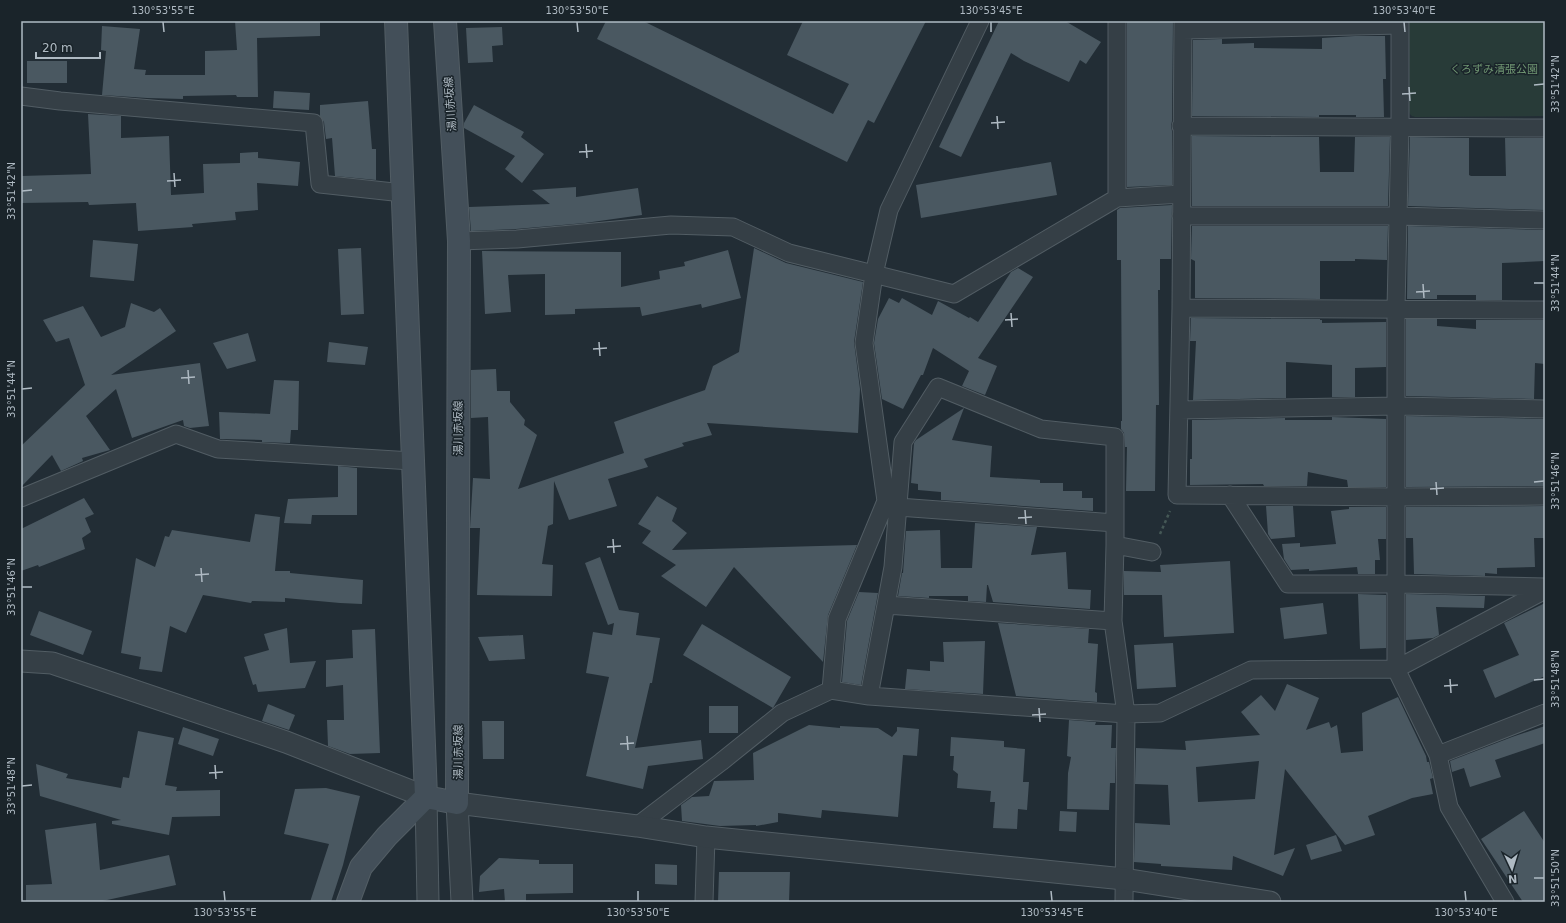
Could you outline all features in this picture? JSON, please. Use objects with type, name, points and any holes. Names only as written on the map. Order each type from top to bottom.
[{"type":"main road","points":[[348,902],[361,867],[387,836],[426,797],[396,21]]},
{"type":"main road","name":"湯川赤坂線","points":[[445,21],[459,241],[458,803]]},
{"type":"main road","points":[[426,797],[458,803]]},
{"type":"street","points":[[831,690],[837,619],[886,501],[864,343],[874,274],[889,210],[980,21]]},
{"type":"street","points":[[1117,21],[1117,198]]},
{"type":"street","points":[[1505,902],[1449,807],[1438,755],[1396,669],[1396,498],[1397,406],[1396,309],[1400,127],[1400,23],[1183,26],[1178,495],[1396,498],[1545,496]]},
{"type":"street","points":[[21,96],[60,101],[314,123],[320,184],[403,193]]},
{"type":"street","points":[[1182,126],[1545,128]]},
{"type":"street","points":[[459,241],[517,239],[671,225],[734,228],[789,253],[954,294],[1117,198],[1181,194]]},
{"type":"street","points":[[1181,216],[1398,216],[1545,220]]},
{"type":"street","points":[[1181,308],[1545,310]]},
{"type":"street","points":[[869,696],[893,567],[903,442],[938,387],[1041,429],[1115,438],[1113,621],[1126,714],[1124,902]]},
{"type":"street","points":[[1179,410],[1397,406],[1545,409]]},
{"type":"street","points":[[21,498],[176,434],[218,449],[412,461]]},
{"type":"street","points":[[1230,495],[1288,584],[1545,586]]},
{"type":"street","points":[[898,507],[1115,523]]},
{"type":"street","points":[[1115,545],[1152,552]]},
{"type":"street","points":[[637,826],[782,713],[831,690],[869,696],[1126,714],[1160,713],[1250,670],[1396,669],[1545,590]]},
{"type":"street","points":[[886,605],[1113,621]]},
{"type":"street","points":[[21,661],[52,663],[286,742],[426,797],[428,902]]},
{"type":"street","points":[[1438,755],[1545,713]]},
{"type":"street","points":[[462,902],[458,803],[637,826],[706,837],[1124,879],[1270,902]]},
{"type":"street","points":[[704,902],[706,837]]},
{"type":"path","points":[[1152,552],[1178,495]]},
{"type":"green space","name":"くろずみ清張公園","points":[[1407,21],[1545,21],[1545,116],[1412,116],[1410,114],[1408,98]]},
{"type":"building","points":[[235,21],[320,21],[320,36],[257,38],[258,97],[237,97],[236,95],[183,96],[183,99],[102,95],[106,51],[101,50],[102,26],[140,29],[134,69],[146,70],[145,75],[205,75],[205,51],[237,50]]},
{"type":"building","points":[[606,21],[643,21],[833,114],[849,84],[787,55],[803,21],[926,21],[874,123],[868,120],[847,162],[597,39]]},
{"type":"building","points":[[999,21],[1065,21],[1101,42],[1086,64],[1080,60],[1069,82],[1024,61],[1011,53],[961,157],[939,147]]},
{"type":"building","points":[[1127,21],[1173,21],[1171,126],[1172,185],[1127,187]]},
{"type":"building","points":[[502,27],[503,45],[492,46],[493,62],[468,63],[466,28]]},
{"type":"building","points":[[1385,36],[1386,79],[1383,79],[1384,117],[1356,117],[1356,115],[1319,115],[1319,117],[1192,116],[1193,40],[1222,39],[1222,44],[1254,43],[1254,48],[1322,49],[1322,38]]},
{"type":"building","points":[[27,61],[67,61],[67,83],[27,83]]},
{"type":"building","points":[[274,91],[310,93],[309,110],[273,108]]},
{"type":"building","points":[[368,101],[372,149],[376,149],[376,180],[335,176],[332,138],[326,139],[324,122],[320,116],[320,105]]},
{"type":"building","points":[[474,105],[524,132],[521,137],[544,154],[522,183],[505,169],[515,156],[464,128],[464,123]]},
{"type":"building","points":[[88,114],[121,116],[121,138],[169,136],[171,195],[204,193],[203,164],[240,163],[240,153],[258,152],[258,158],[300,162],[298,186],[257,183],[258,210],[235,212],[236,220],[192,224],[193,227],[138,231],[136,203],[89,205],[88,202],[21,203],[21,176],[91,174]]},
{"type":"building","points":[[1192,136],[1319,137],[1320,172],[1354,172],[1355,137],[1390,137],[1388,206],[1192,206]]},
{"type":"building","points":[[1410,137],[1469,138],[1469,175],[1471,176],[1506,176],[1505,138],[1545,138],[1545,210],[1408,206]]},
{"type":"building","points":[[1051,162],[1057,195],[921,218],[916,185]]},
{"type":"building","points":[[576,187],[576,197],[638,188],[642,215],[585,223],[471,231],[469,207],[550,204],[532,190]]},
{"type":"building","points":[[1172,205],[1171,259],[1160,259],[1160,290],[1158,290],[1159,405],[1156,405],[1155,491],[1126,491],[1127,447],[1125,447],[1124,433],[1121,429],[1121,260],[1117,260],[1117,210],[1120,208]]},
{"type":"building","points":[[1192,226],[1388,226],[1387,260],[1355,259],[1355,261],[1320,261],[1320,299],[1195,298],[1195,261],[1191,259]]},
{"type":"building","points":[[1408,226],[1545,230],[1545,261],[1502,263],[1502,300],[1476,300],[1476,295],[1437,295],[1437,299],[1407,299]]},
{"type":"building","points":[[93,240],[138,244],[134,281],[90,277]]},
{"type":"building","points":[[361,248],[364,314],[341,315],[338,249]]},
{"type":"building","points":[[754,248],[786,263],[863,282],[854,342],[860,389],[858,433],[707,423],[712,435],[682,443],[684,446],[644,459],[648,467],[608,479],[617,506],[569,520],[554,481],[553,524],[548,526],[542,564],[553,565],[552,596],[477,595],[480,528],[470,528],[473,478],[490,479],[488,417],[471,418],[471,370],[496,369],[497,391],[510,391],[510,402],[525,420],[524,425],[537,435],[518,489],[624,453],[614,422],[705,390],[713,366],[739,352]]},
{"type":"building","points":[[728,250],[741,298],[702,308],[701,304],[642,316],[640,307],[575,309],[575,314],[545,315],[545,274],[508,275],[511,312],[485,314],[482,251],[621,252],[621,287],[660,279],[659,271],[685,266],[684,262]]},
{"type":"building","points":[[1018,268],[1033,277],[978,358],[997,366],[985,395],[962,386],[969,371],[933,348],[923,375],[921,375],[903,409],[882,399],[874,343],[878,319],[889,298],[899,303],[902,298],[932,315],[938,301],[978,322],[1011,272]]},
{"type":"building","points":[[131,303],[154,312],[160,308],[176,331],[111,375],[200,363],[209,426],[190,428],[184,426],[183,420],[132,438],[116,389],[86,416],[110,450],[82,458],[83,461],[61,471],[52,455],[21,487],[21,446],[85,385],[69,338],[56,342],[43,320],[83,306],[101,337],[125,327]]},
{"type":"building","points":[[1191,318],[1320,319],[1322,320],[1322,323],[1386,322],[1386,367],[1355,368],[1355,397],[1332,397],[1332,365],[1286,362],[1286,398],[1193,400],[1196,341],[1190,341]]},
{"type":"building","points":[[1406,319],[1437,319],[1437,326],[1476,329],[1476,320],[1545,320],[1545,364],[1535,363],[1534,399],[1406,396]]},
{"type":"building","points":[[248,333],[256,361],[227,369],[213,343]]},
{"type":"building","points":[[329,342],[368,347],[365,365],[327,362]]},
{"type":"building","points":[[274,380],[299,381],[298,430],[291,430],[290,443],[262,442],[262,440],[220,439],[219,412],[270,414]]},
{"type":"building","points":[[964,408],[952,440],[992,446],[990,477],[1040,480],[1040,483],[1063,483],[1063,491],[1082,491],[1082,498],[1093,498],[1093,511],[941,500],[941,492],[918,490],[918,484],[911,483],[914,443],[916,440]]},
{"type":"building","points":[[1406,416],[1545,419],[1545,486],[1406,487]]},
{"type":"building","points":[[1332,417],[1386,419],[1386,487],[1348,487],[1347,480],[1308,472],[1307,486],[1264,486],[1263,484],[1190,485],[1192,420],[1285,418],[1285,420],[1332,420]]},
{"type":"building","points":[[338,466],[357,468],[357,515],[312,515],[311,524],[284,523],[288,499],[338,497]]},
{"type":"building","points":[[657,496],[677,508],[672,521],[687,533],[672,550],[857,545],[828,615],[823,662],[734,567],[706,607],[661,576],[676,565],[642,543],[651,531],[638,524]]},
{"type":"building","points":[[84,498],[94,514],[85,518],[91,532],[82,538],[85,549],[39,567],[38,565],[21,571],[21,529]]},
{"type":"building","points":[[1266,506],[1293,506],[1295,537],[1271,539],[1268,534]]},
{"type":"building","points":[[1545,506],[1545,538],[1534,538],[1535,567],[1497,568],[1497,574],[1485,573],[1485,576],[1414,574],[1413,538],[1406,538],[1406,507]]},
{"type":"building","points":[[1349,507],[1386,507],[1386,539],[1378,539],[1380,560],[1375,560],[1375,574],[1358,574],[1357,567],[1309,571],[1309,569],[1291,570],[1284,559],[1282,544],[1300,543],[1300,547],[1336,544],[1331,511],[1349,509]]},
{"type":"building","points":[[255,514],[280,517],[275,571],[290,571],[290,573],[363,580],[362,604],[285,598],[285,602],[252,601],[251,603],[203,595],[186,633],[170,626],[162,672],[139,669],[141,657],[121,653],[136,558],[155,567],[165,536],[169,537],[172,530],[250,542]]},
{"type":"building","points":[[975,523],[1037,527],[1031,555],[1066,552],[1068,589],[1091,590],[1090,609],[993,602],[988,585],[986,602],[968,601],[968,596],[929,596],[929,598],[898,596],[903,573],[906,531],[940,530],[941,568],[972,568]]},
{"type":"building","points":[[600,557],[619,610],[639,613],[636,635],[660,638],[652,683],[650,683],[635,748],[701,740],[703,759],[648,766],[643,789],[586,776],[609,677],[586,673],[593,632],[612,635],[614,623],[608,625],[585,563]]},
{"type":"building","points":[[1230,561],[1234,633],[1164,637],[1162,595],[1124,595],[1124,571],[1161,572],[1160,565]]},
{"type":"building","points":[[859,592],[878,593],[861,685],[842,682],[847,621]]},
{"type":"building","points":[[1358,594],[1386,595],[1386,648],[1360,649]]},
{"type":"building","points":[[1406,594],[1485,596],[1484,608],[1436,607],[1439,635],[1433,638],[1406,640]]},
{"type":"building","points":[[1323,603],[1327,634],[1284,639],[1280,608]]},
{"type":"building","points":[[1545,603],[1545,676],[1495,698],[1483,670],[1519,655],[1504,623]]},
{"type":"building","points":[[39,611],[92,631],[83,655],[30,635]]},
{"type":"building","points":[[998,623],[1089,629],[1088,643],[1098,644],[1095,692],[1097,693],[1097,702],[1016,696]]},
{"type":"building","points":[[702,624],[791,677],[773,708],[683,655]]},
{"type":"building","points":[[287,628],[290,663],[316,661],[305,688],[258,692],[256,684],[253,685],[244,657],[269,650],[264,634]]},
{"type":"building","points":[[375,629],[380,753],[350,754],[328,746],[327,720],[344,720],[343,685],[326,687],[326,660],[353,658],[352,630]]},
{"type":"building","points":[[523,635],[525,659],[489,661],[478,637]]},
{"type":"building","points":[[985,641],[983,694],[905,689],[907,669],[930,671],[930,661],[944,662],[943,642]]},
{"type":"building","points":[[1173,643],[1176,687],[1137,689],[1134,645]]},
{"type":"building","points":[[1287,684],[1319,698],[1306,730],[1329,722],[1331,728],[1337,725],[1341,753],[1363,751],[1362,713],[1398,697],[1426,756],[1427,762],[1429,762],[1433,778],[1430,779],[1433,794],[1412,798],[1368,816],[1375,835],[1345,845],[1285,769],[1274,855],[1295,848],[1283,876],[1233,856],[1232,870],[1161,866],[1161,864],[1134,862],[1135,823],[1170,825],[1168,785],[1135,784],[1136,748],[1186,750],[1185,741],[1260,735],[1241,712],[1261,695],[1275,711]],"holes":[[[1259,761],[1255,799],[1198,802],[1196,767]]]},
{"type":"building","points":[[268,704],[295,715],[289,730],[262,721]]},
{"type":"building","points":[[709,706],[738,706],[738,733],[709,733]]},
{"type":"building","points":[[1069,720],[1096,722],[1095,725],[1112,725],[1111,748],[1116,748],[1115,783],[1110,783],[1109,810],[1067,809],[1068,773],[1071,757],[1067,756]]},
{"type":"building","points":[[482,721],[504,721],[504,759],[483,759]]},
{"type":"building","points":[[809,725],[840,728],[840,726],[878,728],[892,737],[897,731],[897,727],[919,729],[917,756],[903,755],[898,817],[822,810],[821,818],[778,813],[778,822],[756,826],[720,826],[682,821],[681,805],[692,797],[709,796],[714,781],[754,780],[753,753]]},
{"type":"building","points":[[1545,726],[1545,743],[1495,760],[1501,777],[1470,787],[1464,768],[1452,772],[1450,761]]},
{"type":"building","points":[[183,727],[219,739],[213,756],[178,744]]},
{"type":"building","points":[[138,731],[174,738],[165,785],[177,787],[176,791],[220,790],[220,816],[172,817],[169,835],[112,824],[112,821],[121,820],[40,796],[36,764],[68,774],[66,778],[121,788],[123,777],[129,778]]},
{"type":"building","points":[[951,737],[1004,741],[1004,747],[1025,749],[1023,782],[1029,782],[1027,810],[1018,809],[1017,829],[993,828],[995,802],[990,802],[991,791],[957,788],[958,774],[953,770],[954,756],[950,756]]},
{"type":"building","points":[[326,788],[360,796],[343,865],[331,902],[310,902],[329,844],[284,834],[295,789]]},
{"type":"building","points":[[1060,811],[1077,812],[1076,832],[1059,831]]},
{"type":"building","points":[[1524,811],[1545,843],[1545,902],[1523,902],[1481,839]]},
{"type":"building","points":[[96,823],[100,870],[169,855],[176,885],[98,902],[26,902],[26,885],[52,884],[45,830]]},
{"type":"building","points":[[1336,835],[1342,851],[1311,860],[1306,845]]},
{"type":"building","points":[[499,858],[539,860],[539,864],[573,864],[573,893],[526,894],[526,902],[505,902],[504,889],[479,892],[480,876]]},
{"type":"building","points":[[655,864],[677,865],[677,885],[655,884]]},
{"type":"building","points":[[719,872],[790,872],[789,902],[718,902]]}]
